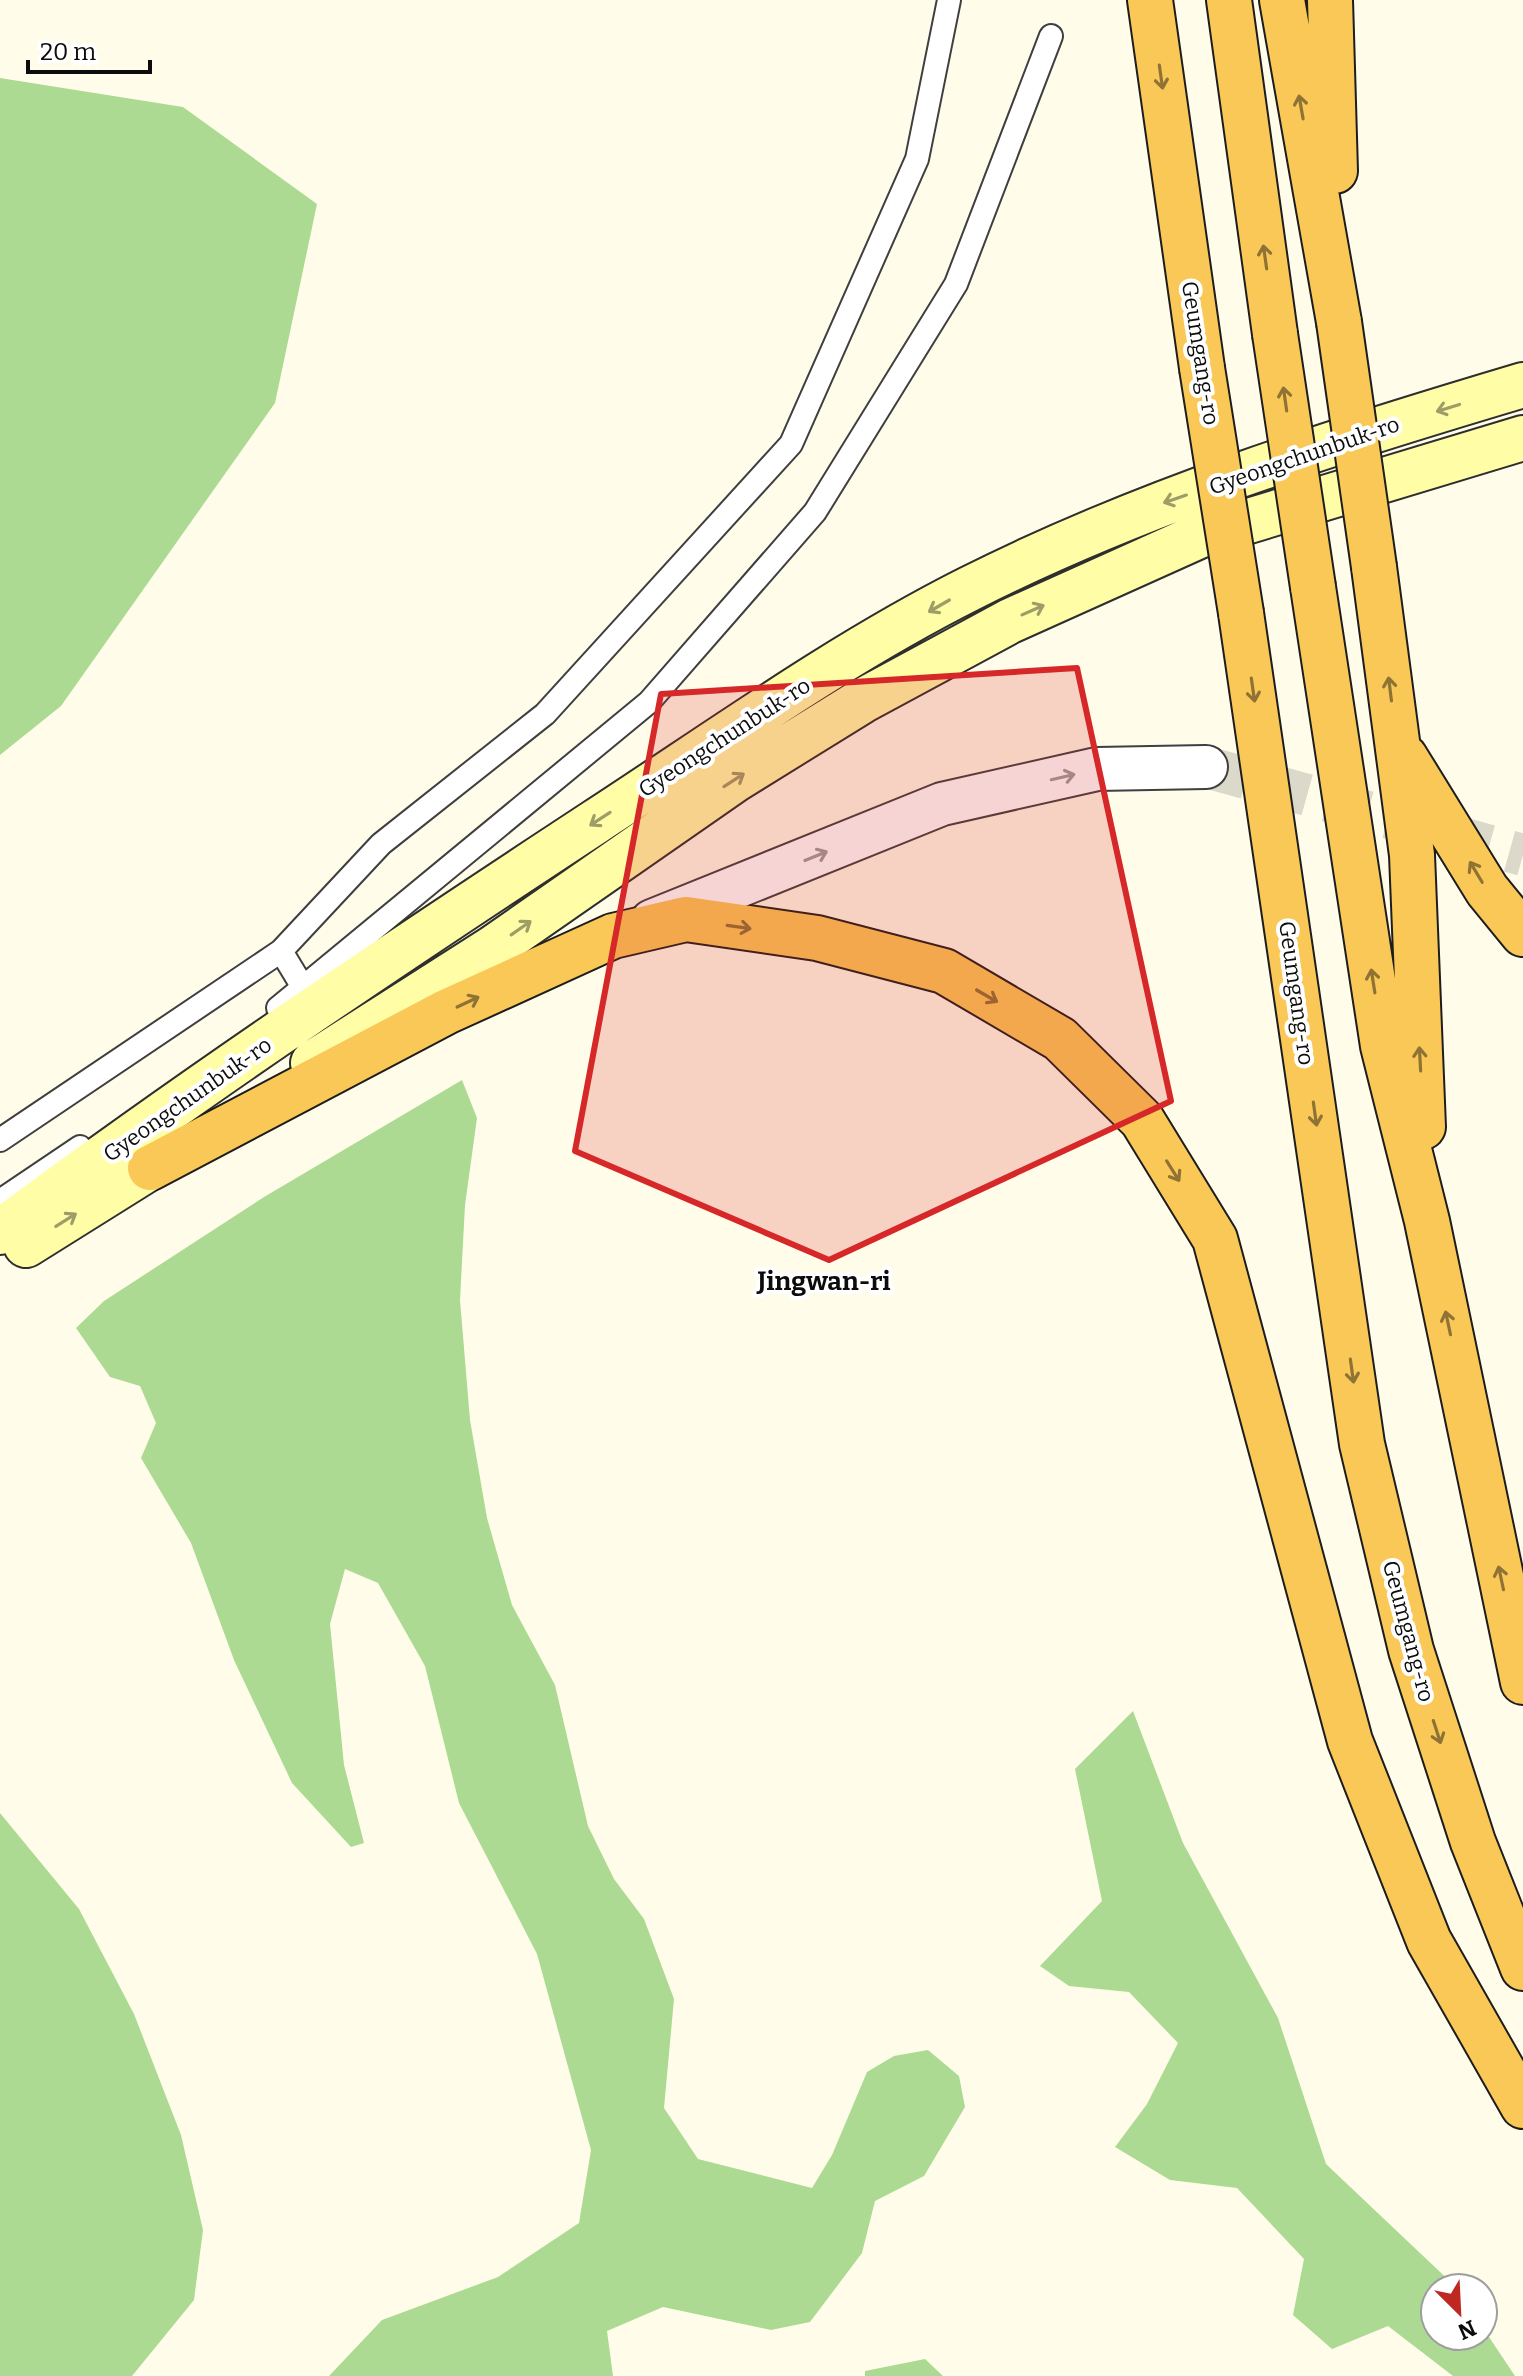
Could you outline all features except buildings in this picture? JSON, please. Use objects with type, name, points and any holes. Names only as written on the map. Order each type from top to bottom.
[{"type":"highway","name":"Geumgang-ro","points":[[1150,0],[1362,1444],[1411,1650],[1473,1842],[1523,1968]]},
{"type":"highway","points":[[1229,0],[1275,334],[1383,1046],[1427,1221],[1523,1682]]},
{"type":"highway","points":[[1282,0],[1339,322],[1412,855],[1427,1221]]},
{"type":"highway","points":[[1330,0],[1339,322]]},
{"type":"highway","points":[[1397,744],[1487,890],[1523,934]]},
{"type":"highway","points":[[150,1168],[446,1012],[613,936],[686,919],[817,938],[944,971],[1060,1039],[1142,1120],[1215,1239],[1350,1741],[1429,1941],[1523,2106]]},
{"type":"main road","name":"Gyeongchunbuk-ro","points":[[0,1232],[452,916],[829,669],[969,589],[1158,504],[1416,417],[1523,385]]},
{"type":"main road","name":"Gyeongchunbuk-ro","points":[[0,1261],[493,948],[736,779],[862,701],[1010,621],[1199,536],[1523,438]]},
{"type":"street","points":[[613,936],[942,804],[1097,769],[1206,767]]},
{"type":"lane","points":[[0,1140],[281,951],[381,844],[545,714],[791,444],[917,159],[949,0]]},
{"type":"lane","points":[[0,1201],[162,1092],[304,989],[649,702],[815,512],[956,284],[1051,36]]},
{"type":"lane","points":[[281,951],[304,989]]},
{"type":"highlighted area","points":[[1077,668],[1171,1101],[829,1260],[575,1151],[661,694]]},
{"type":"green space","points":[[0,78],[183,107],[317,204],[275,403],[61,706],[0,755]]},
{"type":"green space","points":[[462,1080],[477,1118],[465,1205],[460,1300],[470,1420],[487,1518],[512,1605],[555,1685],[588,1826],[614,1879],[644,1919],[674,1999],[664,2108],[698,2159],[812,2188],[832,2155],[867,2072],[894,2056],[928,2050],[959,2076],[965,2107],[924,2176],[875,2201],[862,2253],[810,2322],[771,2330],[663,2307],[607,2331],[613,2376],[329,2376],[382,2320],[498,2277],[579,2223],[591,2150],[537,1954],[459,1803],[425,1666],[378,1583],[345,1569],[330,1624],[344,1765],[364,1843],[351,1847],[292,1783],[234,1660],[191,1543],[141,1458],[156,1423],[140,1386],[110,1377],[76,1328],[104,1301],[264,1197]]},
{"type":"green space","points":[[1133,1711],[1183,1843],[1278,2018],[1326,2164],[1440,2272],[1419,2272],[1419,2350],[1388,2326],[1332,2349],[1293,2315],[1304,2259],[1237,2188],[1170,2180],[1115,2147],[1147,2104],[1178,2043],[1129,1992],[1069,1986],[1040,1966],[1102,1901],[1075,1769]]},
{"type":"green space","points":[[0,1813],[79,1909],[134,2014],[181,2135],[203,2230],[194,2300],[132,2376],[0,2376]]},
{"type":"green space","points":[[1422,2352],[1499,2352],[1515,2376],[1453,2376]]},
{"type":"green space","points":[[925,2359],[943,2376],[865,2376],[865,2371]]},
{"type":"tunnel","points":[[1206,767],[1523,855]]},
{"type":"district","name":"Jingwan-ri","points":[[824,1281]]}]
